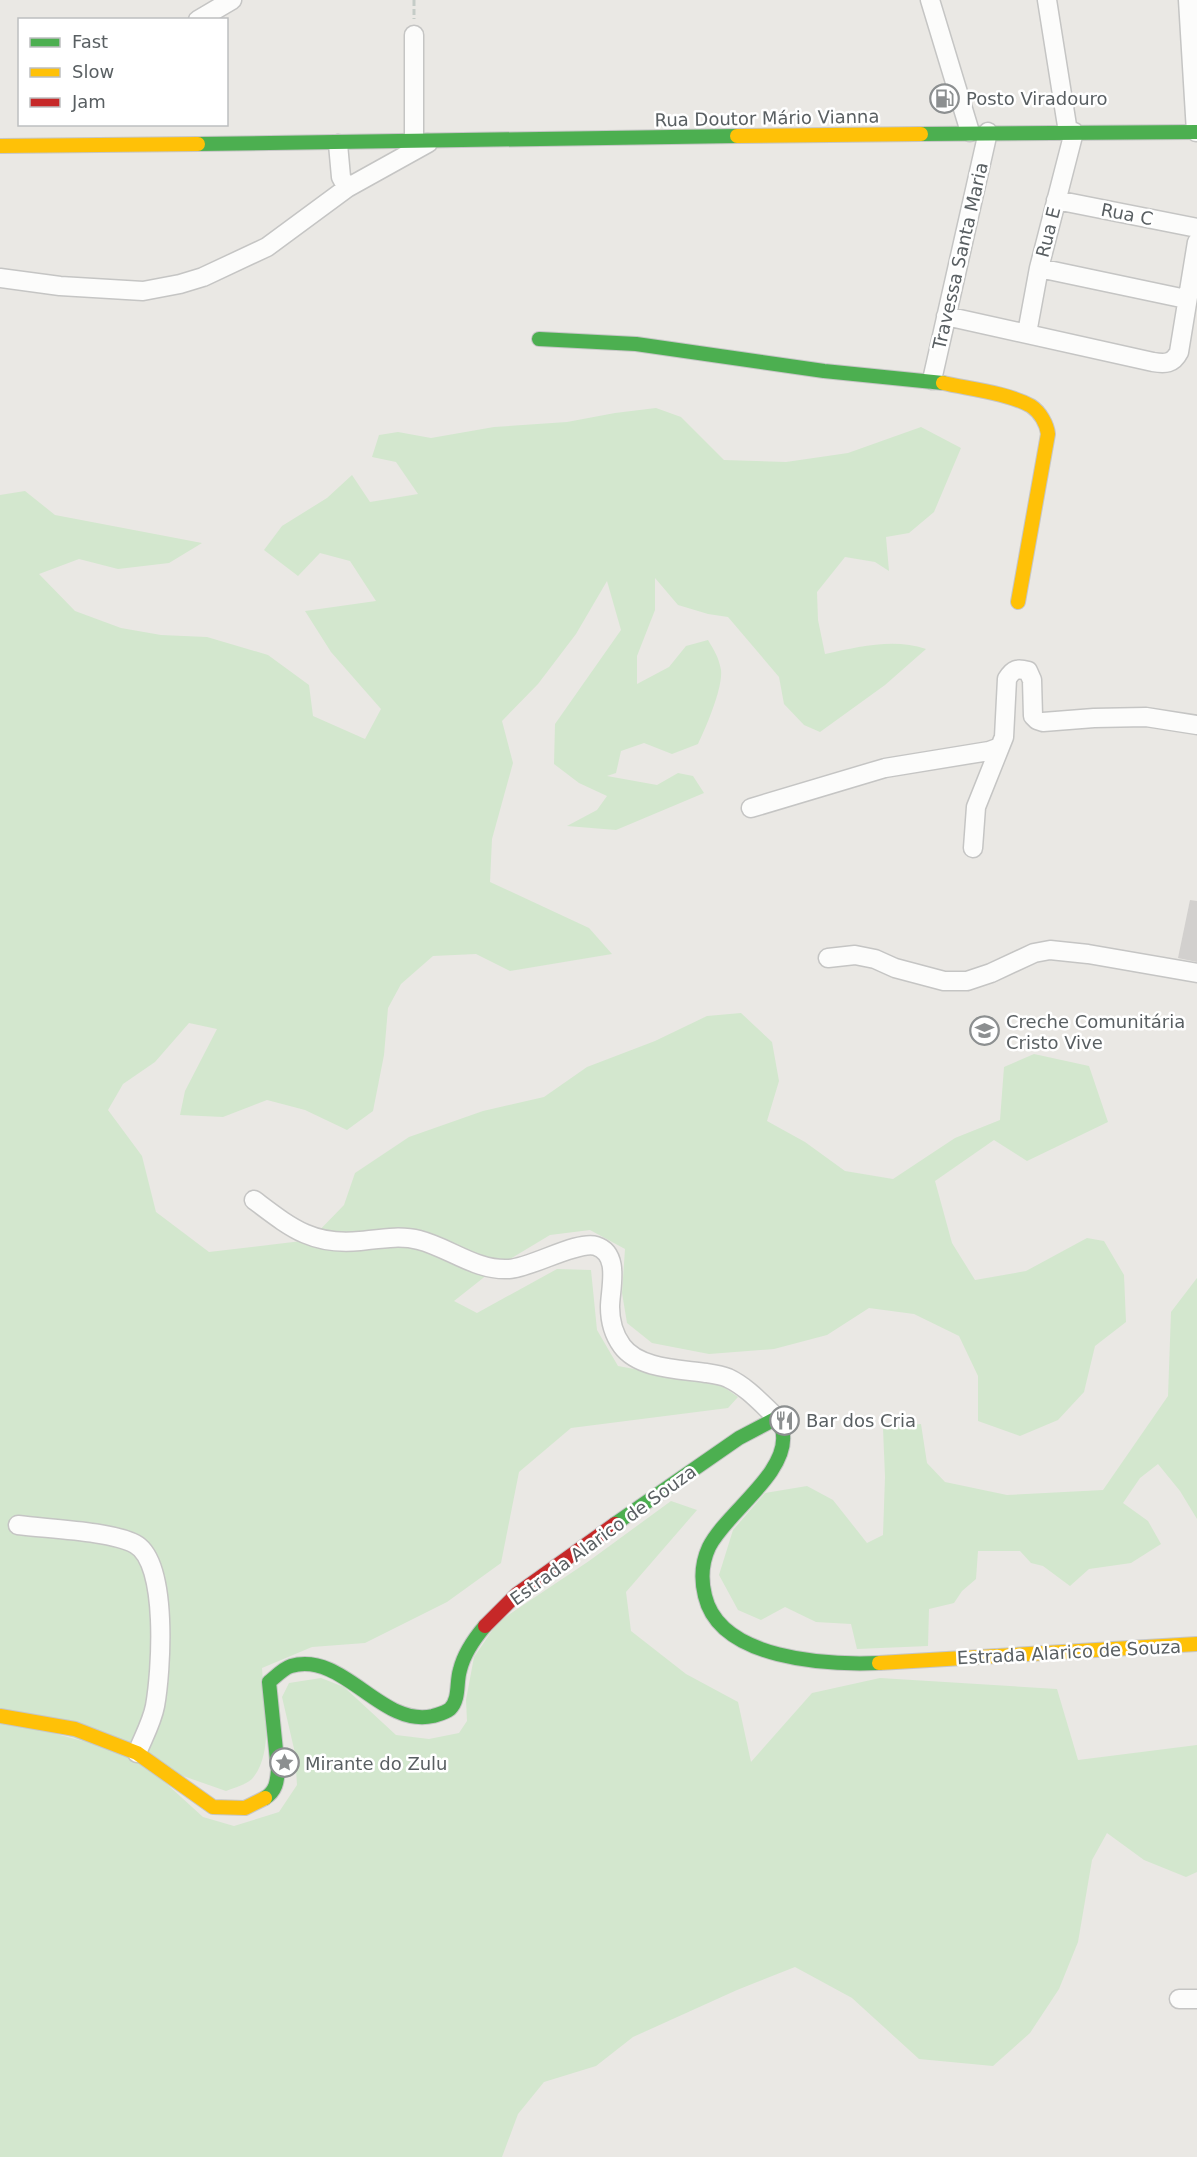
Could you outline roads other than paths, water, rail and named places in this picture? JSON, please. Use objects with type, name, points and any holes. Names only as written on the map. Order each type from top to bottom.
[{"type":"street","points":[[201,18],[232,0]]},
{"type":"street","points":[[930,0],[979,132]]},
{"type":"street","points":[[1047,0],[1071,132]]},
{"type":"street","points":[[1188,0],[1196,132]]},
{"type":"street","points":[[0,278],[60,286],[143,291],[180,285],[231,266],[267,247],[347,188],[422,142],[414,35]]},
{"type":"street","name":"Rua Doutor Mário Vianna","points":[[0,146],[338,144],[979,132],[1196,132]]},
{"type":"street","name":"Travessa Santa Maria","points":[[932,380],[946,316],[979,132]]},
{"type":"street","name":"Rua E","points":[[1027,333],[1039,268],[1071,132]]},
{"type":"street","points":[[338,144],[341,177],[347,188]]},
{"type":"street","name":"Rua C","points":[[1056,200],[1197,228]]},
{"type":"street","points":[[946,316],[1162,363],[1170,362],[1176,359],[1179,352],[1197,242]]},
{"type":"street","points":[[1039,268],[1186,299]]},
{"type":"street","points":[[539,339],[636,344],[756,363],[932,380],[1006,397],[1033,407],[1047,425],[1047,434],[1018,602]]},
{"type":"street","points":[[973,848],[976,807],[1004,737],[1007,679],[1012,671],[1018,668],[1028,671],[1032,680],[1033,716],[1037,720],[1050,723],[1094,718],[1146,717],[1197,725]]},
{"type":"street","points":[[751,808],[885,768],[989,751],[1000,747]]},
{"type":"street","points":[[828,958],[855,955],[875,958],[895,968],[944,981],[967,981],[991,973],[1034,953],[1050,950],[1089,954],[1195,974]]},
{"type":"street","points":[[254,1200],[291,1228],[316,1238],[336,1243],[397,1237],[419,1240],[484,1267],[512,1269],[546,1260],[568,1250],[596,1246],[607,1255],[611,1264],[613,1281],[610,1308],[613,1330],[622,1346],[633,1357],[649,1364],[726,1376],[745,1387],[777,1418]]},
{"type":"street","name":"Estrada Alarico de Souza","points":[[0,1716],[75,1729],[137,1753],[213,1807],[228,1810],[244,1809],[257,1804],[273,1792],[278,1779],[277,1749],[268,1698],[269,1682],[284,1668],[302,1664],[322,1668],[342,1677],[404,1715],[422,1719],[444,1713],[453,1706],[460,1669],[468,1652],[489,1622],[508,1603],[544,1574],[665,1488],[755,1428],[777,1418],[782,1426],[784,1445],[779,1458],[766,1478],[711,1544],[702,1569],[704,1597],[711,1614],[729,1631],[755,1645],[793,1659],[856,1662],[1105,1651],[1197,1644]]},
{"type":"street","points":[[18,1525],[119,1537],[138,1545],[148,1559],[156,1576],[159,1595],[159,1672],[155,1708],[137,1753]]},
{"type":"place","name":"Posto Viradouro","points":[[945,98]]},
{"type":"place","name":"Creche Comunitária Cristo Vive","points":[[985,1031]]},
{"type":"place","name":"Bar dos Cria","points":[[785,1420]]},
{"type":"place","name":"Mirante do Zulu","points":[[284,1763]]}]
